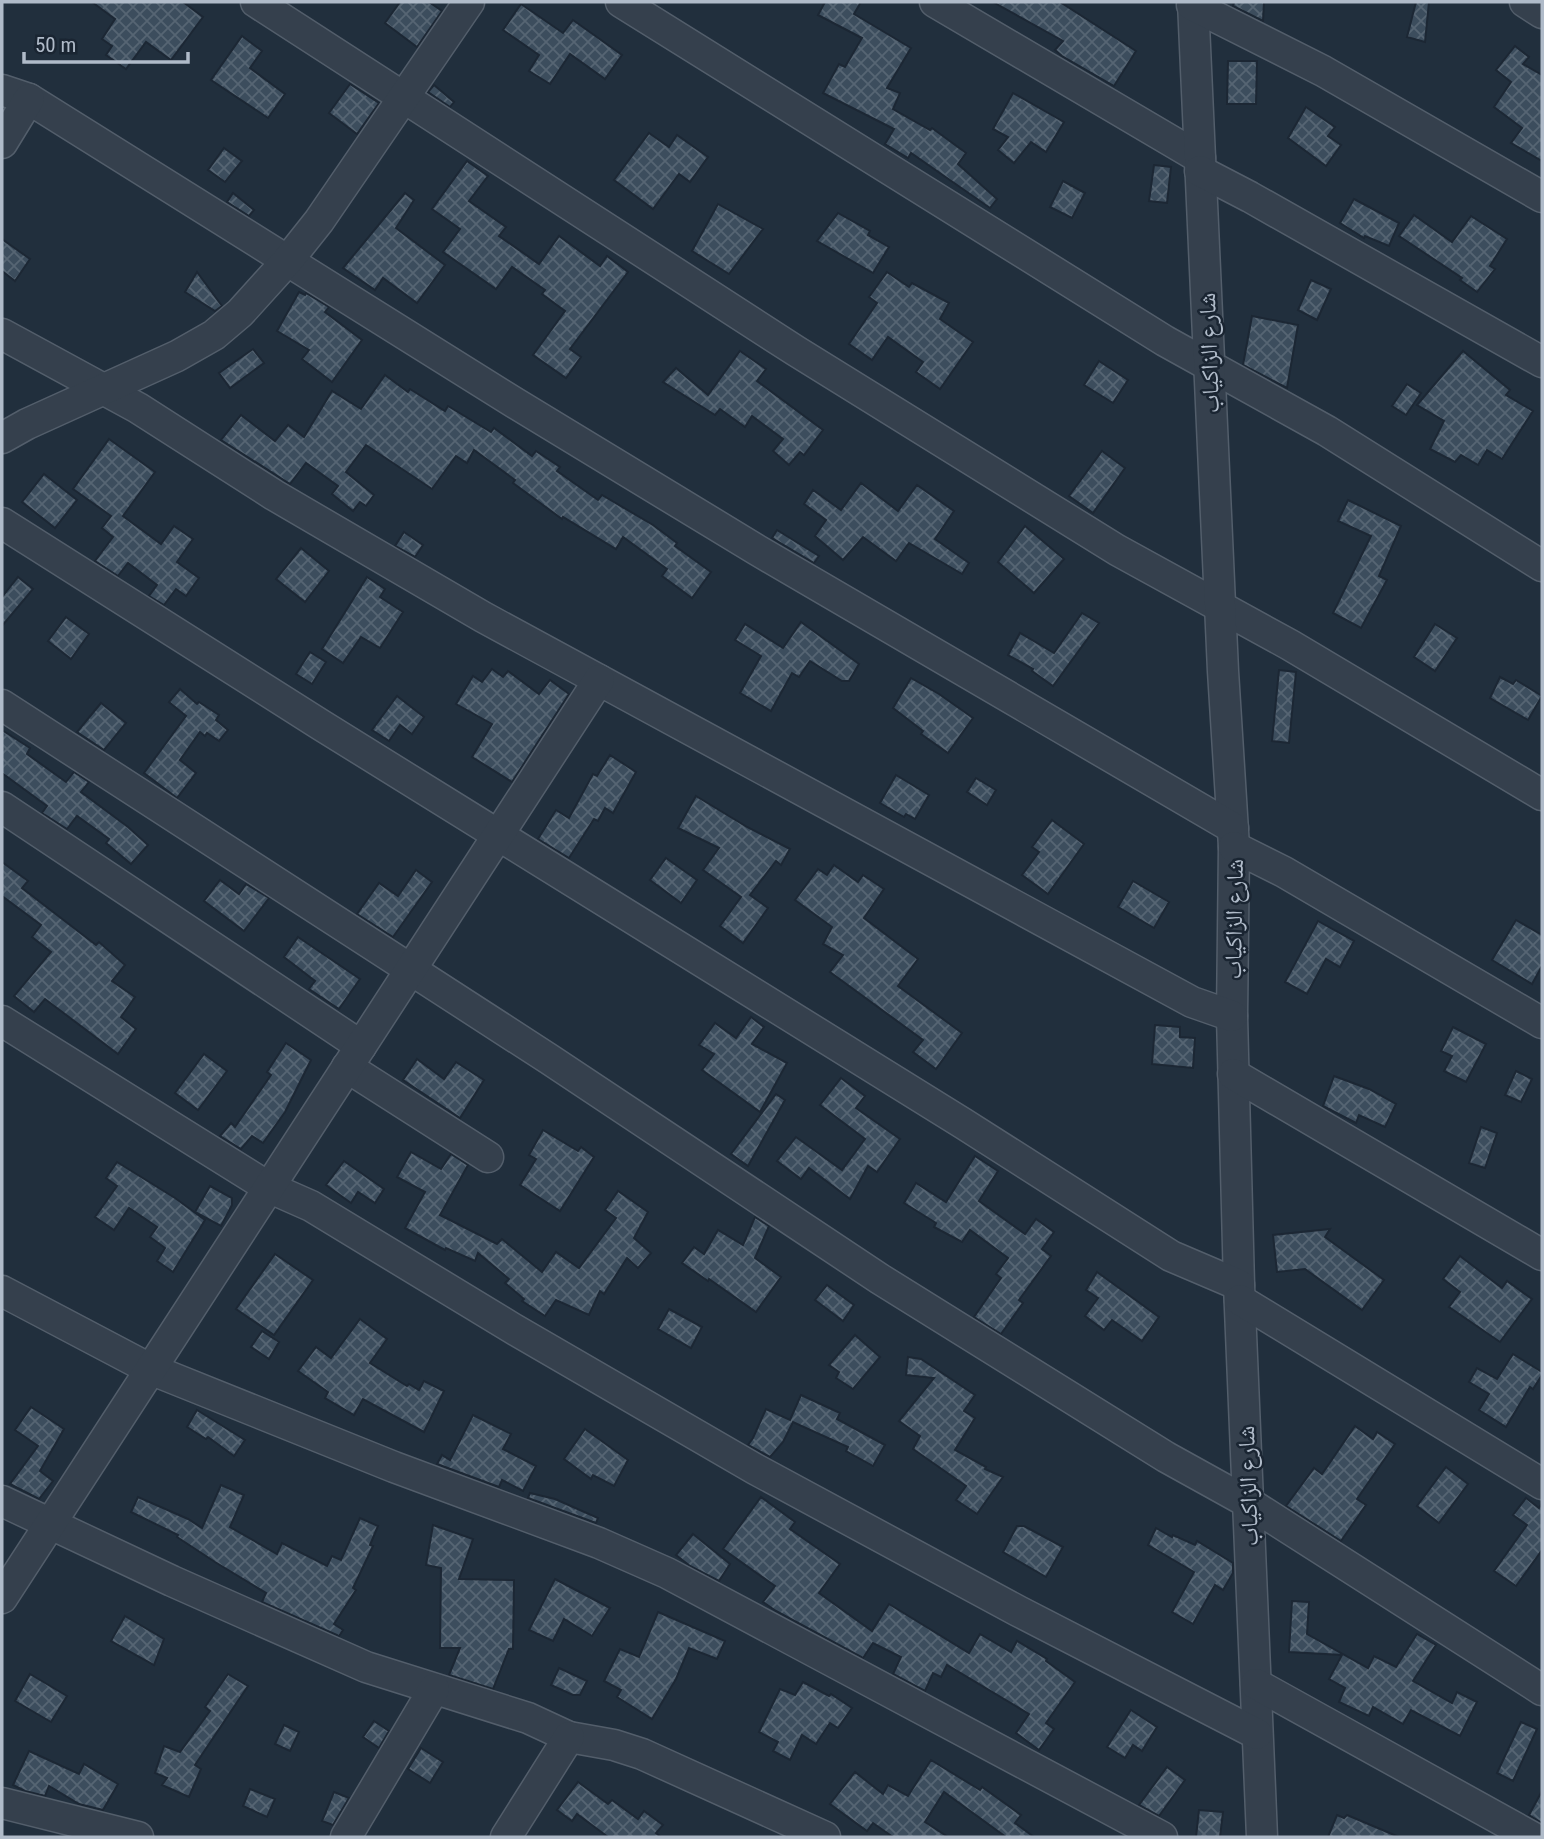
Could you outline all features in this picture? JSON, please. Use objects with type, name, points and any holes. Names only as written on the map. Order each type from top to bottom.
[{"type":"street","points":[[257,2],[796,351],[1117,550],[1313,659],[1542,795]]},
{"type":"street","points":[[2,438],[177,356],[214,335],[240,313],[319,221],[469,2]]},
{"type":"street","points":[[621,2],[1153,333],[1327,431],[1542,566]]},
{"type":"street","points":[[935,2],[1261,203],[1542,362]]},
{"type":"street","points":[[1525,2],[1542,13]]},
{"type":"street","points":[[1193,3],[1323,71],[1542,197]]},
{"type":"street","name":"شارع الزاكياب","points":[[1193,3],[1223,671],[1234,838],[1233,1074],[1239,1293],[1262,1837]]},
{"type":"street","points":[[2,143],[16,94],[504,396],[1234,838],[1284,872],[1542,1023]]},
{"type":"street","points":[[2,334],[105,389],[312,517],[482,617],[1192,1002],[1233,1016]]},
{"type":"street","points":[[2,523],[1171,1256],[1239,1293],[1542,1484]]},
{"type":"street","points":[[2,1598],[600,680]]},
{"type":"street","points":[[2,705],[410,969],[880,1279],[1166,1457],[1249,1503],[1542,1690]]},
{"type":"street","points":[[2,807],[354,1056],[488,1157]]},
{"type":"street","points":[[2,1021],[268,1187],[311,1206],[512,1328],[755,1469],[1018,1611],[1257,1734]]},
{"type":"street","points":[[1233,1074],[1542,1255]]},
{"type":"street","points":[[2,1291],[150,1369],[394,1467],[599,1543],[667,1573],[1162,1837]]},
{"type":"street","points":[[2,1501],[366,1668],[528,1718],[569,1737],[614,1745],[642,1754],[768,1826],[825,1837]]},
{"type":"street","points":[[1256,1684],[1532,1837]]},
{"type":"street","points":[[346,1837],[434,1689]]},
{"type":"street","points":[[506,1837],[569,1737]]},
{"type":"street","points":[[2,1803],[127,1836]]},
{"type":"building","points":[[92,2],[183,2],[203,17],[171,60],[146,42],[126,69],[106,55],[112,46],[102,39],[115,19]]},
{"type":"building","points":[[400,2],[429,2],[442,11],[417,47],[385,23]]},
{"type":"building","points":[[825,2],[861,2],[854,14],[911,48],[887,88],[900,93],[893,109],[930,130],[932,128],[966,153],[958,164],[997,199],[990,208],[911,153],[908,158],[885,144],[894,129],[823,93],[839,64],[845,67],[862,38],[818,15]]},
{"type":"building","points":[[993,2],[1060,2],[1136,51],[1114,86],[1055,50],[1063,41]]},
{"type":"building","points":[[1234,2],[1264,2],[1263,21],[1233,6]]},
{"type":"building","points":[[1416,2],[1429,2],[1425,42],[1407,37]]},
{"type":"building","points":[[521,4],[563,33],[573,20],[622,55],[605,79],[570,54],[550,84],[529,71],[539,55],[503,30]]},
{"type":"building","points":[[242,36],[262,51],[250,68],[285,94],[268,118],[211,80]]},
{"type":"building","points":[[1515,46],[1529,57],[1523,64],[1542,75],[1542,161],[1511,143],[1522,128],[1494,107],[1511,82],[1496,70]]},
{"type":"building","points":[[1228,61],[1257,61],[1256,104],[1227,104]]},
{"type":"building","points":[[350,84],[379,103],[357,134],[329,113]]},
{"type":"building","points":[[434,85],[454,102],[450,107],[428,92]]},
{"type":"building","points":[[1013,93],[1064,122],[1046,152],[1031,142],[1014,163],[998,150],[1008,137],[993,129]]},
{"type":"building","points":[[1306,107],[1335,127],[1328,136],[1341,145],[1326,166],[1288,138]]},
{"type":"building","points":[[649,133],[669,147],[677,135],[708,157],[690,182],[679,174],[653,209],[614,180]]},
{"type":"building","points":[[224,148],[242,161],[225,182],[208,170]]},
{"type":"building","points":[[467,161],[488,176],[469,201],[506,227],[499,236],[539,264],[559,236],[600,266],[607,256],[628,272],[570,349],[581,357],[566,378],[533,355],[565,311],[542,294],[545,290],[512,267],[496,289],[443,252],[460,229],[432,209]]},
{"type":"building","points":[[1154,165],[1171,167],[1167,203],[1149,201]]},
{"type":"building","points":[[1063,181],[1085,193],[1072,218],[1050,207]]},
{"type":"building","points":[[233,193],[254,210],[249,216],[227,202]]},
{"type":"building","points":[[405,193],[414,200],[396,228],[445,265],[417,303],[383,278],[375,290],[343,268]]},
{"type":"building","points":[[1354,199],[1399,223],[1389,246],[1365,236],[1364,238],[1340,223]]},
{"type":"building","points":[[718,204],[763,229],[729,274],[692,251]]},
{"type":"building","points":[[838,213],[870,231],[868,235],[889,247],[873,273],[817,241]]},
{"type":"building","points":[[1414,215],[1452,242],[1471,216],[1507,239],[1490,266],[1495,269],[1477,292],[1460,280],[1462,278],[1399,236]]},
{"type":"building","points":[[2,239],[30,259],[15,281],[2,271]]},
{"type":"building","points":[[197,272],[222,306],[215,311],[185,292]]},
{"type":"building","points":[[887,272],[909,287],[912,283],[949,303],[940,319],[973,342],[940,389],[916,372],[923,362],[888,337],[872,360],[849,344],[877,303],[869,297]]},
{"type":"building","points":[[1311,280],[1331,289],[1317,320],[1298,310]]},
{"type":"building","points":[[299,292],[305,295],[306,293],[329,307],[325,312],[362,340],[332,382],[302,359],[309,350],[277,331]]},
{"type":"building","points":[[1252,316],[1298,325],[1287,388],[1243,365]]},
{"type":"building","points":[[253,349],[264,363],[230,388],[219,373]]},
{"type":"building","points":[[740,351],[766,369],[757,381],[823,430],[804,455],[800,452],[789,465],[773,451],[783,439],[752,416],[745,427],[720,409],[715,415],[663,382],[676,368],[708,395]]},
{"type":"building","points":[[1463,351],[1510,390],[1506,395],[1533,411],[1502,459],[1487,450],[1478,465],[1461,455],[1455,462],[1430,449],[1444,421],[1417,405]]},
{"type":"building","points":[[1099,361],[1128,380],[1113,403],[1084,385]]},
{"type":"building","points":[[385,375],[408,392],[410,389],[445,411],[448,406],[491,432],[494,428],[532,456],[536,451],[560,467],[557,471],[598,500],[602,495],[653,525],[677,543],[675,546],[711,572],[692,598],[662,576],[667,569],[623,537],[616,549],[563,517],[562,519],[474,450],[467,463],[456,456],[432,489],[366,445],[346,472],[374,495],[366,506],[360,502],[353,511],[332,494],[338,486],[306,463],[290,484],[221,440],[241,415],[275,441],[288,425],[304,437],[332,391],[361,409]]},
{"type":"building","points":[[1407,384],[1421,393],[1406,415],[1392,406]]},
{"type":"building","points":[[109,439],[155,472],[123,516],[161,544],[174,526],[193,539],[177,562],[199,578],[186,596],[176,589],[164,605],[149,596],[157,585],[128,563],[118,576],[95,561],[113,537],[102,528],[111,516],[73,489]]},
{"type":"building","points":[[1102,451],[1125,468],[1093,513],[1069,496]]},
{"type":"building","points":[[44,474],[77,500],[55,528],[22,502]]},
{"type":"building","points":[[861,483],[898,511],[917,485],[954,511],[935,539],[969,563],[962,574],[909,543],[896,561],[863,537],[843,560],[815,536],[826,520],[804,504],[813,490],[841,510]]},
{"type":"building","points":[[1348,500],[1401,526],[1379,576],[1387,580],[1361,628],[1333,613],[1371,536],[1338,521]]},
{"type":"building","points":[[1025,526],[1064,559],[1034,593],[998,562]]},
{"type":"building","points":[[777,530],[819,556],[814,563],[772,538]]},
{"type":"building","points":[[404,532],[423,545],[415,557],[395,546]]},
{"type":"building","points":[[301,548],[329,571],[305,602],[276,579]]},
{"type":"building","points":[[18,577],[33,589],[2,626],[2,597]]},
{"type":"building","points":[[367,577],[385,589],[380,597],[403,612],[380,648],[361,637],[343,663],[322,649]]},
{"type":"building","points":[[1082,613],[1099,623],[1053,686],[1032,671],[1033,669],[1008,655],[1020,633],[1054,653]]},
{"type":"building","points":[[66,617],[89,634],[71,659],[48,641]]},
{"type":"building","points":[[801,622],[859,664],[849,681],[842,681],[810,661],[799,677],[792,673],[771,711],[740,693],[761,656],[735,640],[745,624],[783,648]]},
{"type":"building","points":[[1435,624],[1457,638],[1435,671],[1414,657]]},
{"type":"building","points":[[310,652],[326,662],[312,684],[296,674]]},
{"type":"building","points":[[492,669],[503,677],[508,671],[539,694],[550,680],[569,694],[512,782],[472,757],[492,724],[456,704],[473,676],[482,682]]},
{"type":"building","points":[[1279,670],[1296,672],[1289,743],[1272,741]]},
{"type":"building","points":[[1500,677],[1513,684],[1516,680],[1542,696],[1528,720],[1490,698]]},
{"type":"building","points":[[911,678],[973,718],[948,753],[921,734],[923,731],[893,708]]},
{"type":"building","points":[[180,689],[197,704],[199,702],[219,715],[216,720],[228,730],[219,741],[200,732],[180,760],[196,773],[177,798],[144,773],[186,716],[169,702]]},
{"type":"building","points":[[397,696],[424,717],[412,734],[400,725],[389,741],[372,730]]},
{"type":"building","points":[[101,703],[126,723],[104,750],[77,732]]},
{"type":"building","points":[[2,730],[30,748],[27,754],[66,782],[74,772],[89,782],[81,792],[148,845],[131,864],[106,843],[109,839],[77,816],[67,829],[42,813],[47,806],[2,773]]},
{"type":"building","points":[[610,755],[636,772],[613,813],[605,808],[598,821],[594,819],[569,858],[538,839],[556,810],[569,818],[593,774],[597,776]]},
{"type":"building","points":[[896,775],[929,795],[915,819],[906,814],[904,817],[880,803]]},
{"type":"building","points":[[976,778],[996,790],[987,805],[967,792]]},
{"type":"building","points":[[696,796],[790,849],[781,865],[776,861],[750,895],[768,908],[743,943],[720,926],[741,897],[703,870],[719,848],[678,828]]},
{"type":"building","points":[[1052,820],[1084,844],[1048,894],[1022,875],[1039,852],[1032,847]]},
{"type":"building","points":[[666,858],[697,880],[681,903],[650,880]]},
{"type":"building","points":[[2,862],[28,881],[22,888],[96,945],[99,942],[125,965],[112,981],[135,997],[121,1017],[136,1029],[118,1054],[45,999],[34,1012],[14,996],[51,952],[32,937],[41,925],[2,896]]},
{"type":"building","points":[[834,865],[858,882],[863,875],[884,889],[864,918],[918,959],[898,986],[962,1033],[936,1069],[913,1052],[923,1040],[830,972],[843,955],[823,944],[832,927],[795,900],[818,869],[827,875]]},
{"type":"building","points":[[416,870],[432,882],[393,937],[357,914],[379,883],[398,896]]},
{"type":"building","points":[[220,880],[239,894],[246,884],[269,898],[244,931],[204,901]]},
{"type":"building","points":[[1133,881],[1169,902],[1154,928],[1118,907]]},
{"type":"building","points":[[1516,920],[1542,935],[1542,966],[1532,984],[1492,960]]},
{"type":"building","points":[[1318,921],[1354,941],[1340,967],[1326,959],[1307,994],[1285,982]]},
{"type":"building","points":[[298,937],[360,979],[339,1009],[309,989],[315,981],[284,957]]},
{"type":"building","points":[[751,1017],[764,1027],[752,1044],[787,1063],[760,1112],[702,1070],[714,1054],[699,1045],[715,1023],[736,1038]]},
{"type":"building","points":[[1155,1025],[1180,1027],[1180,1037],[1195,1038],[1193,1068],[1152,1064]]},
{"type":"building","points":[[1453,1027],[1486,1044],[1466,1082],[1444,1071],[1452,1056],[1441,1051]]},
{"type":"building","points":[[286,1043],[311,1060],[285,1112],[263,1143],[252,1136],[241,1149],[220,1136],[231,1123],[235,1127],[271,1075],[267,1072]]},
{"type":"building","points":[[204,1054],[227,1071],[198,1110],[175,1093]]},
{"type":"building","points":[[417,1059],[444,1079],[456,1062],[484,1080],[460,1118],[403,1080]]},
{"type":"building","points":[[1516,1071],[1532,1079],[1521,1102],[1505,1095]]},
{"type":"building","points":[[1334,1076],[1369,1089],[1396,1104],[1385,1127],[1359,1115],[1356,1123],[1323,1106]]},
{"type":"building","points":[[841,1078],[865,1096],[856,1108],[900,1139],[877,1172],[868,1166],[850,1199],[809,1168],[801,1179],[777,1161],[796,1137],[842,1170],[865,1139],[820,1105]]},
{"type":"building","points":[[776,1094],[785,1100],[748,1166],[731,1154]]},
{"type":"building","points":[[1481,1127],[1497,1133],[1485,1168],[1469,1163]]},
{"type":"building","points":[[543,1130],[578,1151],[581,1147],[594,1157],[560,1211],[520,1185],[536,1159],[529,1155]]},
{"type":"building","points":[[411,1152],[441,1169],[451,1154],[468,1165],[440,1215],[497,1244],[502,1239],[542,1272],[556,1252],[579,1268],[616,1218],[605,1210],[618,1191],[648,1212],[634,1238],[651,1253],[638,1268],[627,1258],[604,1294],[600,1291],[589,1315],[556,1300],[545,1316],[522,1301],[524,1299],[505,1283],[509,1279],[478,1253],[475,1261],[446,1248],[445,1250],[405,1228],[425,1192],[397,1177]]},
{"type":"building","points":[[975,1156],[998,1171],[979,1201],[1025,1234],[1036,1219],[1054,1232],[1042,1249],[1051,1256],[1019,1300],[1023,1303],[1001,1334],[974,1317],[1001,1278],[996,1274],[1008,1258],[970,1230],[962,1242],[934,1227],[936,1223],[904,1203],[916,1183],[946,1202]]},
{"type":"building","points":[[344,1161],[384,1189],[375,1203],[358,1192],[351,1203],[326,1185]]},
{"type":"building","points":[[117,1162],[205,1220],[173,1272],[157,1261],[165,1248],[150,1237],[157,1227],[129,1208],[114,1230],[95,1217],[117,1186],[106,1178]]},
{"type":"building","points":[[210,1186],[232,1198],[232,1205],[221,1226],[195,1212]]},
{"type":"building","points":[[755,1217],[769,1226],[755,1258],[781,1277],[756,1312],[682,1263],[694,1247],[704,1254],[718,1230],[743,1245]]},
{"type":"building","points":[[1330,1229],[1325,1237],[1384,1280],[1362,1310],[1305,1269],[1277,1272],[1273,1235]]},
{"type":"building","points":[[275,1254],[313,1280],[274,1335],[236,1309]]},
{"type":"building","points":[[1460,1256],[1502,1288],[1507,1281],[1532,1299],[1500,1342],[1449,1307],[1460,1292],[1443,1279]]},
{"type":"building","points":[[1097,1272],[1159,1317],[1142,1341],[1112,1320],[1104,1330],[1085,1316],[1098,1298],[1086,1290]]},
{"type":"building","points":[[827,1285],[854,1305],[843,1321],[815,1300]]},
{"type":"building","points":[[669,1309],[702,1327],[691,1348],[658,1329]]},
{"type":"building","points":[[360,1319],[387,1339],[370,1363],[407,1386],[409,1384],[419,1390],[424,1381],[444,1391],[424,1432],[363,1399],[354,1415],[325,1398],[328,1392],[298,1371],[316,1347],[331,1358]]},
{"type":"building","points":[[262,1331],[279,1342],[269,1359],[251,1347]]},
{"type":"building","points":[[855,1335],[880,1357],[853,1389],[836,1378],[839,1372],[829,1365]]},
{"type":"building","points":[[1513,1354],[1542,1372],[1542,1375],[1533,1389],[1530,1387],[1506,1427],[1479,1410],[1489,1394],[1469,1382],[1477,1368],[1497,1379]]},
{"type":"building","points":[[908,1357],[921,1359],[975,1395],[964,1411],[975,1418],[955,1450],[1003,1477],[977,1514],[956,1500],[966,1486],[913,1449],[920,1436],[899,1421],[934,1378],[906,1375]]},
{"type":"building","points":[[801,1395],[840,1413],[837,1419],[885,1445],[873,1466],[846,1451],[848,1447],[793,1422],[783,1442],[770,1457],[748,1445],[766,1409],[790,1420]]},
{"type":"building","points":[[31,1407],[64,1429],[40,1471],[53,1481],[39,1499],[10,1484],[38,1446],[15,1430]]},
{"type":"building","points":[[197,1410],[245,1440],[234,1456],[208,1437],[206,1439],[187,1427]]},
{"type":"building","points":[[473,1415],[511,1434],[503,1449],[536,1466],[523,1491],[502,1480],[499,1487],[437,1464],[442,1455],[450,1460]]},
{"type":"building","points":[[1355,1426],[1373,1439],[1377,1432],[1395,1444],[1357,1499],[1366,1505],[1341,1541],[1286,1506],[1314,1468],[1322,1474]]},
{"type":"building","points":[[585,1429],[628,1460],[614,1486],[593,1475],[591,1479],[564,1459]]},
{"type":"building","points":[[1446,1467],[1468,1484],[1439,1523],[1417,1506]]},
{"type":"building","points":[[221,1485],[244,1495],[230,1527],[277,1554],[282,1543],[327,1566],[332,1556],[341,1560],[360,1518],[378,1526],[370,1545],[373,1546],[353,1588],[356,1590],[334,1624],[343,1630],[339,1636],[262,1602],[266,1593],[177,1537],[178,1535],[131,1512],[138,1497],[202,1528]]},
{"type":"building","points":[[530,1493],[555,1499],[598,1518],[596,1523],[528,1498]]},
{"type":"building","points":[[761,1497],[795,1522],[790,1529],[840,1564],[819,1593],[872,1631],[889,1604],[969,1653],[980,1634],[1011,1652],[1017,1641],[1047,1659],[1046,1661],[1075,1682],[1046,1723],[1054,1729],[1039,1750],[1016,1733],[1029,1714],[947,1665],[941,1677],[933,1673],[925,1691],[893,1674],[901,1657],[873,1643],[863,1658],[763,1602],[775,1586],[723,1549]]},
{"type":"building","points":[[1526,1498],[1539,1508],[1542,1503],[1542,1550],[1516,1586],[1494,1571],[1527,1525],[1513,1515]]},
{"type":"building","points":[[433,1525],[473,1539],[459,1579],[514,1580],[513,1649],[509,1649],[493,1689],[449,1675],[460,1648],[440,1648],[441,1568],[426,1565]]},
{"type":"building","points":[[1017,1526],[1024,1526],[1063,1547],[1046,1577],[1003,1552]]},
{"type":"building","points":[[1156,1528],[1195,1545],[1197,1541],[1233,1563],[1233,1573],[1223,1590],[1215,1585],[1193,1624],[1172,1612],[1194,1572],[1148,1545]]},
{"type":"building","points":[[693,1534],[730,1564],[719,1581],[690,1566],[676,1555]]},
{"type":"building","points":[[555,1579],[610,1608],[592,1636],[564,1619],[553,1641],[529,1630]]},
{"type":"building","points":[[1292,1601],[1309,1602],[1307,1634],[1368,1668],[1374,1656],[1396,1667],[1417,1634],[1436,1645],[1413,1681],[1452,1703],[1457,1692],[1477,1702],[1460,1736],[1411,1710],[1403,1724],[1373,1707],[1369,1716],[1339,1702],[1345,1688],[1329,1679],[1342,1655],[1289,1652]]},
{"type":"building","points":[[658,1612],[725,1641],[717,1659],[689,1648],[676,1679],[652,1719],[617,1697],[621,1690],[604,1681],[620,1649],[639,1657]]},
{"type":"building","points":[[125,1616],[164,1639],[154,1665],[111,1641]]},
{"type":"building","points":[[559,1668],[587,1681],[580,1695],[573,1695],[551,1685]]},
{"type":"building","points":[[30,1674],[67,1696],[51,1722],[15,1701]]},
{"type":"building","points":[[228,1674],[248,1686],[195,1765],[201,1769],[189,1797],[162,1785],[167,1778],[155,1773],[164,1746],[180,1752],[210,1711],[205,1707]]},
{"type":"building","points":[[803,1682],[829,1696],[831,1694],[852,1708],[838,1728],[830,1723],[816,1744],[802,1735],[790,1760],[773,1751],[778,1742],[759,1732],[780,1689],[795,1695]]},
{"type":"building","points":[[1131,1710],[1157,1727],[1142,1751],[1133,1745],[1125,1758],[1107,1747]]},
{"type":"building","points":[[374,1721],[389,1731],[379,1748],[363,1737]]},
{"type":"building","points":[[1521,1722],[1537,1729],[1513,1781],[1497,1773]]},
{"type":"building","points":[[284,1725],[299,1732],[290,1751],[275,1744]]},
{"type":"building","points":[[421,1748],[443,1762],[430,1783],[408,1769]]},
{"type":"building","points":[[29,1751],[79,1774],[84,1764],[118,1784],[103,1810],[79,1804],[49,1786],[45,1796],[25,1791],[13,1785]]},
{"type":"building","points":[[931,1760],[980,1790],[982,1787],[1021,1815],[1015,1823],[1034,1837],[1006,1837],[944,1792],[925,1822],[948,1837],[893,1837],[873,1823],[867,1831],[830,1804],[855,1772],[883,1794],[888,1785],[908,1796]]},
{"type":"building","points":[[1167,1767],[1185,1780],[1159,1816],[1139,1805]]},
{"type":"building","points":[[578,1782],[608,1804],[612,1800],[638,1819],[644,1811],[663,1825],[656,1833],[661,1837],[608,1837],[577,1814],[572,1821],[557,1810]]},
{"type":"building","points":[[250,1789],[275,1799],[267,1817],[243,1806]]},
{"type":"building","points":[[1542,1791],[1542,1823],[1529,1815]]},
{"type":"building","points":[[334,1792],[349,1798],[333,1825],[322,1821]]},
{"type":"building","points":[[1199,1810],[1223,1812],[1220,1837],[1196,1837]]},
{"type":"building","points":[[1337,1815],[1344,1818],[1347,1815],[1399,1837],[1328,1837]]}]
